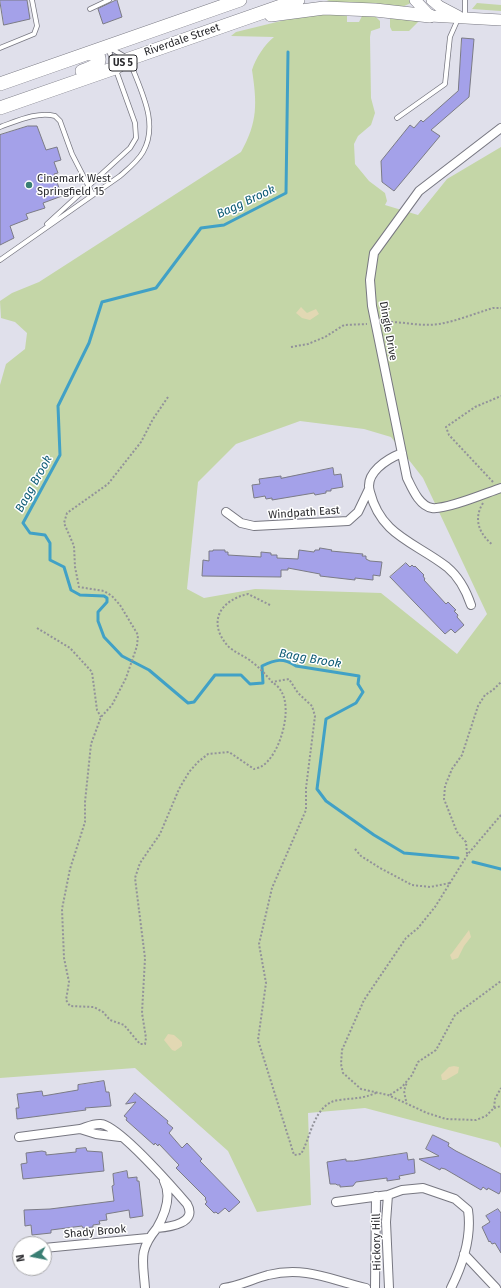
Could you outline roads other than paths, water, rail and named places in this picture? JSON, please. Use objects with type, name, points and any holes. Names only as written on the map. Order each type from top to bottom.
[{"type":"main road","name":"Riverdale Street","points":[[0,84],[240,0]]},
{"type":"main road","name":"Riverdale Street","points":[[0,107],[115,68],[129,59],[298,0]]},
{"type":"main road","points":[[415,0],[430,16]]},
{"type":"main road","points":[[432,0],[439,6],[462,17]]},
{"type":"main road","points":[[246,18],[324,8],[375,10],[430,16],[501,20]]},
{"type":"main road","points":[[0,107],[20,93],[97,66],[99,59],[98,55],[96,53],[88,54]]},
{"type":"street","name":"Dingle Drive","points":[[497,489],[442,507],[431,508],[420,501],[408,478],[402,453],[374,323],[370,280],[374,253],[419,190],[501,128]]},
{"type":"street","name":"Windpath East","points":[[226,512],[241,523],[254,526],[348,521],[358,512],[369,489],[370,481],[375,471],[387,459],[402,453]]},
{"type":"street","points":[[369,489],[374,507],[383,522],[405,540],[447,567],[462,583],[471,605]]},
{"type":"street","points":[[19,1137],[80,1129],[102,1124],[111,1128],[161,1174],[187,1204],[190,1213],[186,1220],[178,1225],[157,1228]]},
{"type":"street","points":[[145,1288],[143,1253],[148,1238],[157,1228],[164,1214],[167,1202],[167,1188],[161,1174]]},
{"type":"street","name":"Hickory Hill","points":[[336,1202],[388,1195],[402,1190],[423,1188],[455,1199],[468,1210],[470,1221],[462,1266],[451,1288]]},
{"type":"street","name":"Hickory Hill","points":[[388,1195],[386,1222],[389,1288]]},
{"type":"street","name":"Hickory Hill","points":[[375,1288],[376,1196]]},
{"type":"street","name":"Shady Brook","points":[[52,1247],[148,1238]]},
{"type":"street","points":[[464,1254],[496,1288]]},
{"type":"street","points":[[229,1288],[268,1275],[293,1272],[319,1274],[366,1288]]},
{"type":"lane","points":[[0,48],[34,34],[37,26],[32,0]]},
{"type":"lane","points":[[90,9],[109,0]]},
{"type":"lane","points":[[397,118],[445,84],[450,37],[462,17],[465,0]]},
{"type":"lane","points":[[0,260],[120,176],[137,161],[143,152],[150,134],[148,110],[129,59],[107,47]]},
{"type":"lane","points":[[34,235],[130,148],[136,138],[135,123],[107,47]]},
{"type":"lane","points":[[0,126],[41,115],[56,116],[60,120],[72,154],[93,195]]},
{"type":"waterway","name":"Bagg Brook","points":[[288,52],[286,193],[224,225],[201,228],[156,288],[102,302],[89,343],[58,406],[60,455],[23,523],[30,533],[45,535],[50,543],[50,560],[64,567],[71,590],[80,595],[104,596],[107,598],[107,602],[98,612],[98,621],[104,637],[122,656],[149,670],[188,703],[194,702],[215,675],[241,675],[250,684],[263,683],[262,666],[279,660],[296,666],[359,676],[358,684],[363,692],[356,703],[326,719],[317,789],[326,801],[374,835],[404,853],[458,858]]},
{"type":"waterway","name":"Bagg Brook","points":[[473,862],[501,869]]},
{"type":"place","name":"Cinemark West Springfield 15","points":[[29,185]]}]
